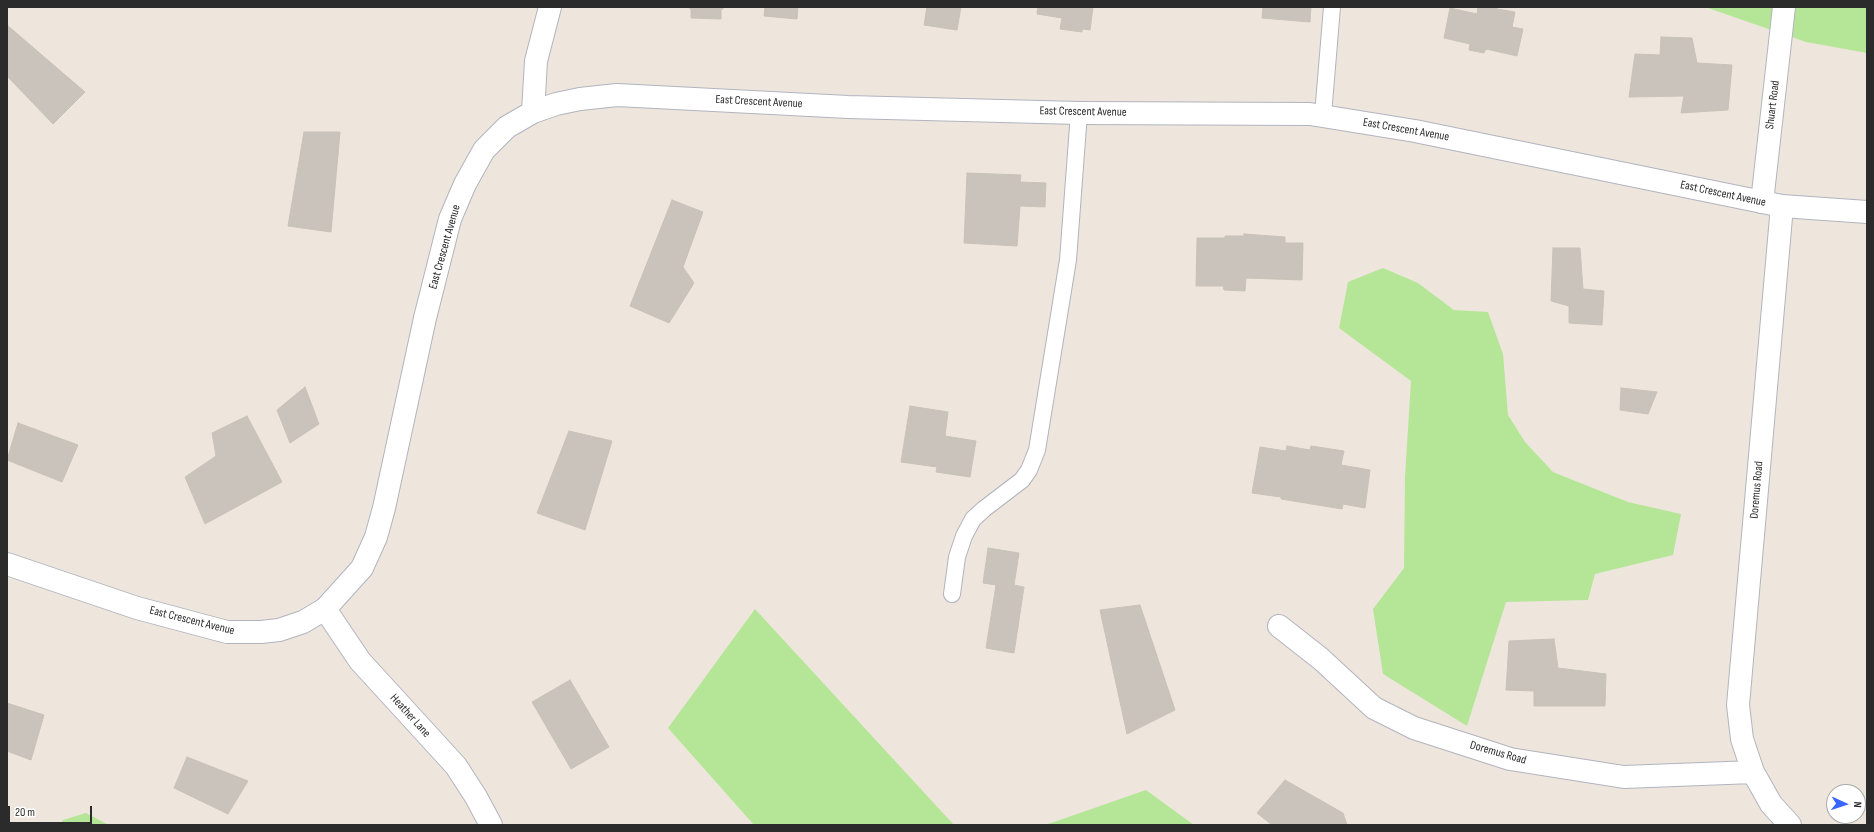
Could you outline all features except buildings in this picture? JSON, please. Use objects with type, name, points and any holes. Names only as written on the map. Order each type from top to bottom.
[{"type":"street","points":[[534,112],[536,61],[550,7]]},
{"type":"street","name":"Shuart Road","points":[[1772,204],[1784,7]]},
{"type":"street","name":"East Crescent Avenue","points":[[7,564],[137,608],[227,632],[249,633],[279,630],[303,622],[326,609],[362,568],[376,537],[437,272],[450,220],[464,184],[484,150],[507,127],[534,112],[556,104],[574,100],[617,95],[840,106],[1079,113],[1322,115],[1415,131],[1772,204],[1867,212]]},
{"type":"street","name":"Doremus Road","points":[[1772,204],[1738,705],[1742,739],[1753,772],[1771,804],[1790,825]]},
{"type":"street","name":"Heather Lane","points":[[326,609],[360,660],[456,766],[476,797],[491,825]]},
{"type":"street","name":"Doremus Road","points":[[1279,626],[1321,660],[1374,708],[1414,728],[1510,759],[1624,778],[1753,772]]},
{"type":"lane","points":[[1322,115],[1332,7]]},
{"type":"lane","points":[[952,594],[957,557],[964,536],[973,519],[1022,480],[1029,470],[1036,450],[1068,260],[1079,113]]},
{"type":"green space","points":[[1705,7],[1867,7],[1867,53],[1806,42]]},
{"type":"green space","points":[[1383,268],[1418,283],[1454,310],[1488,312],[1503,354],[1508,415],[1525,442],[1553,472],[1628,502],[1681,514],[1673,555],[1595,574],[1588,600],[1506,602],[1467,726],[1383,674],[1373,609],[1404,568],[1405,477],[1411,381],[1339,328],[1348,282]]},
{"type":"green space","points":[[755,609],[954,825],[754,825],[668,728]]},
{"type":"green space","points":[[1146,790],[1194,825],[1044,825],[1054,822]]},
{"type":"green space","points":[[86,813],[109,825],[60,825],[63,820]]}]
